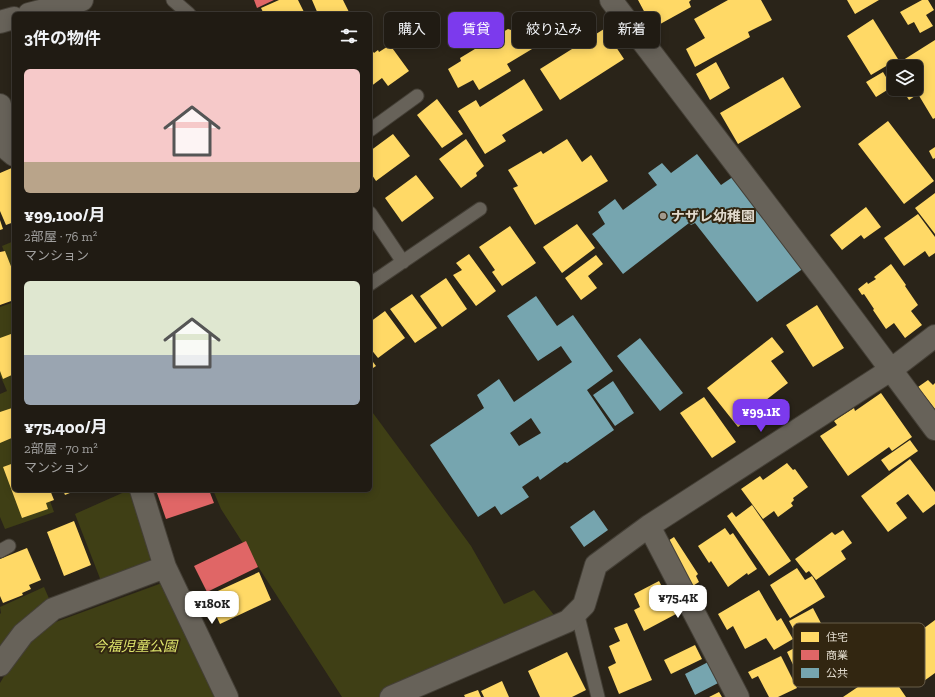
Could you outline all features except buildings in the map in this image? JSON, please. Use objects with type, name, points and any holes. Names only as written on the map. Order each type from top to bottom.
[{"type":"street","points":[[37,12],[82,0]]},
{"type":"street","points":[[611,0],[646,44],[935,428]]},
{"type":"street","points":[[0,22],[12,19]]},
{"type":"street","points":[[0,105],[7,154]]},
{"type":"street","points":[[391,697],[568,621],[584,605],[596,565],[649,526],[892,370],[935,336]]},
{"type":"street","points":[[141,492],[165,567],[227,697]]},
{"type":"street","points":[[649,526],[738,697]]},
{"type":"street","points":[[0,665],[23,634],[53,610],[165,567]]},
{"type":"lane","points":[[174,0],[187,12]]},
{"type":"lane","points":[[372,129],[417,96]]},
{"type":"lane","points":[[372,283],[480,209]]},
{"type":"lane","points":[[372,216],[403,262]]},
{"type":"lane","points":[[577,612],[598,697]]},
{"type":"green space","points":[[12,242],[12,273],[2,246]]},
{"type":"green space","points":[[12,303],[12,492],[47,492],[54,512],[5,529],[0,517],[0,394],[7,391],[0,375],[0,307]]},
{"type":"green space","points":[[372,412],[471,546],[504,604],[534,590],[554,615],[522,635],[382,697],[342,697],[221,509],[214,492],[372,492]]},
{"type":"green space","points":[[124,492],[130,492],[152,557],[145,566],[101,581],[75,514]]},
{"type":"green space","name":"今福児童公園","points":[[162,583],[215,697],[0,697],[0,683],[31,631]]},
{"type":"green space","points":[[44,587],[51,603],[10,634],[0,647],[0,607]]},
{"type":"place","name":"ナザレ幼稚園","points":[[663,216]]}]
